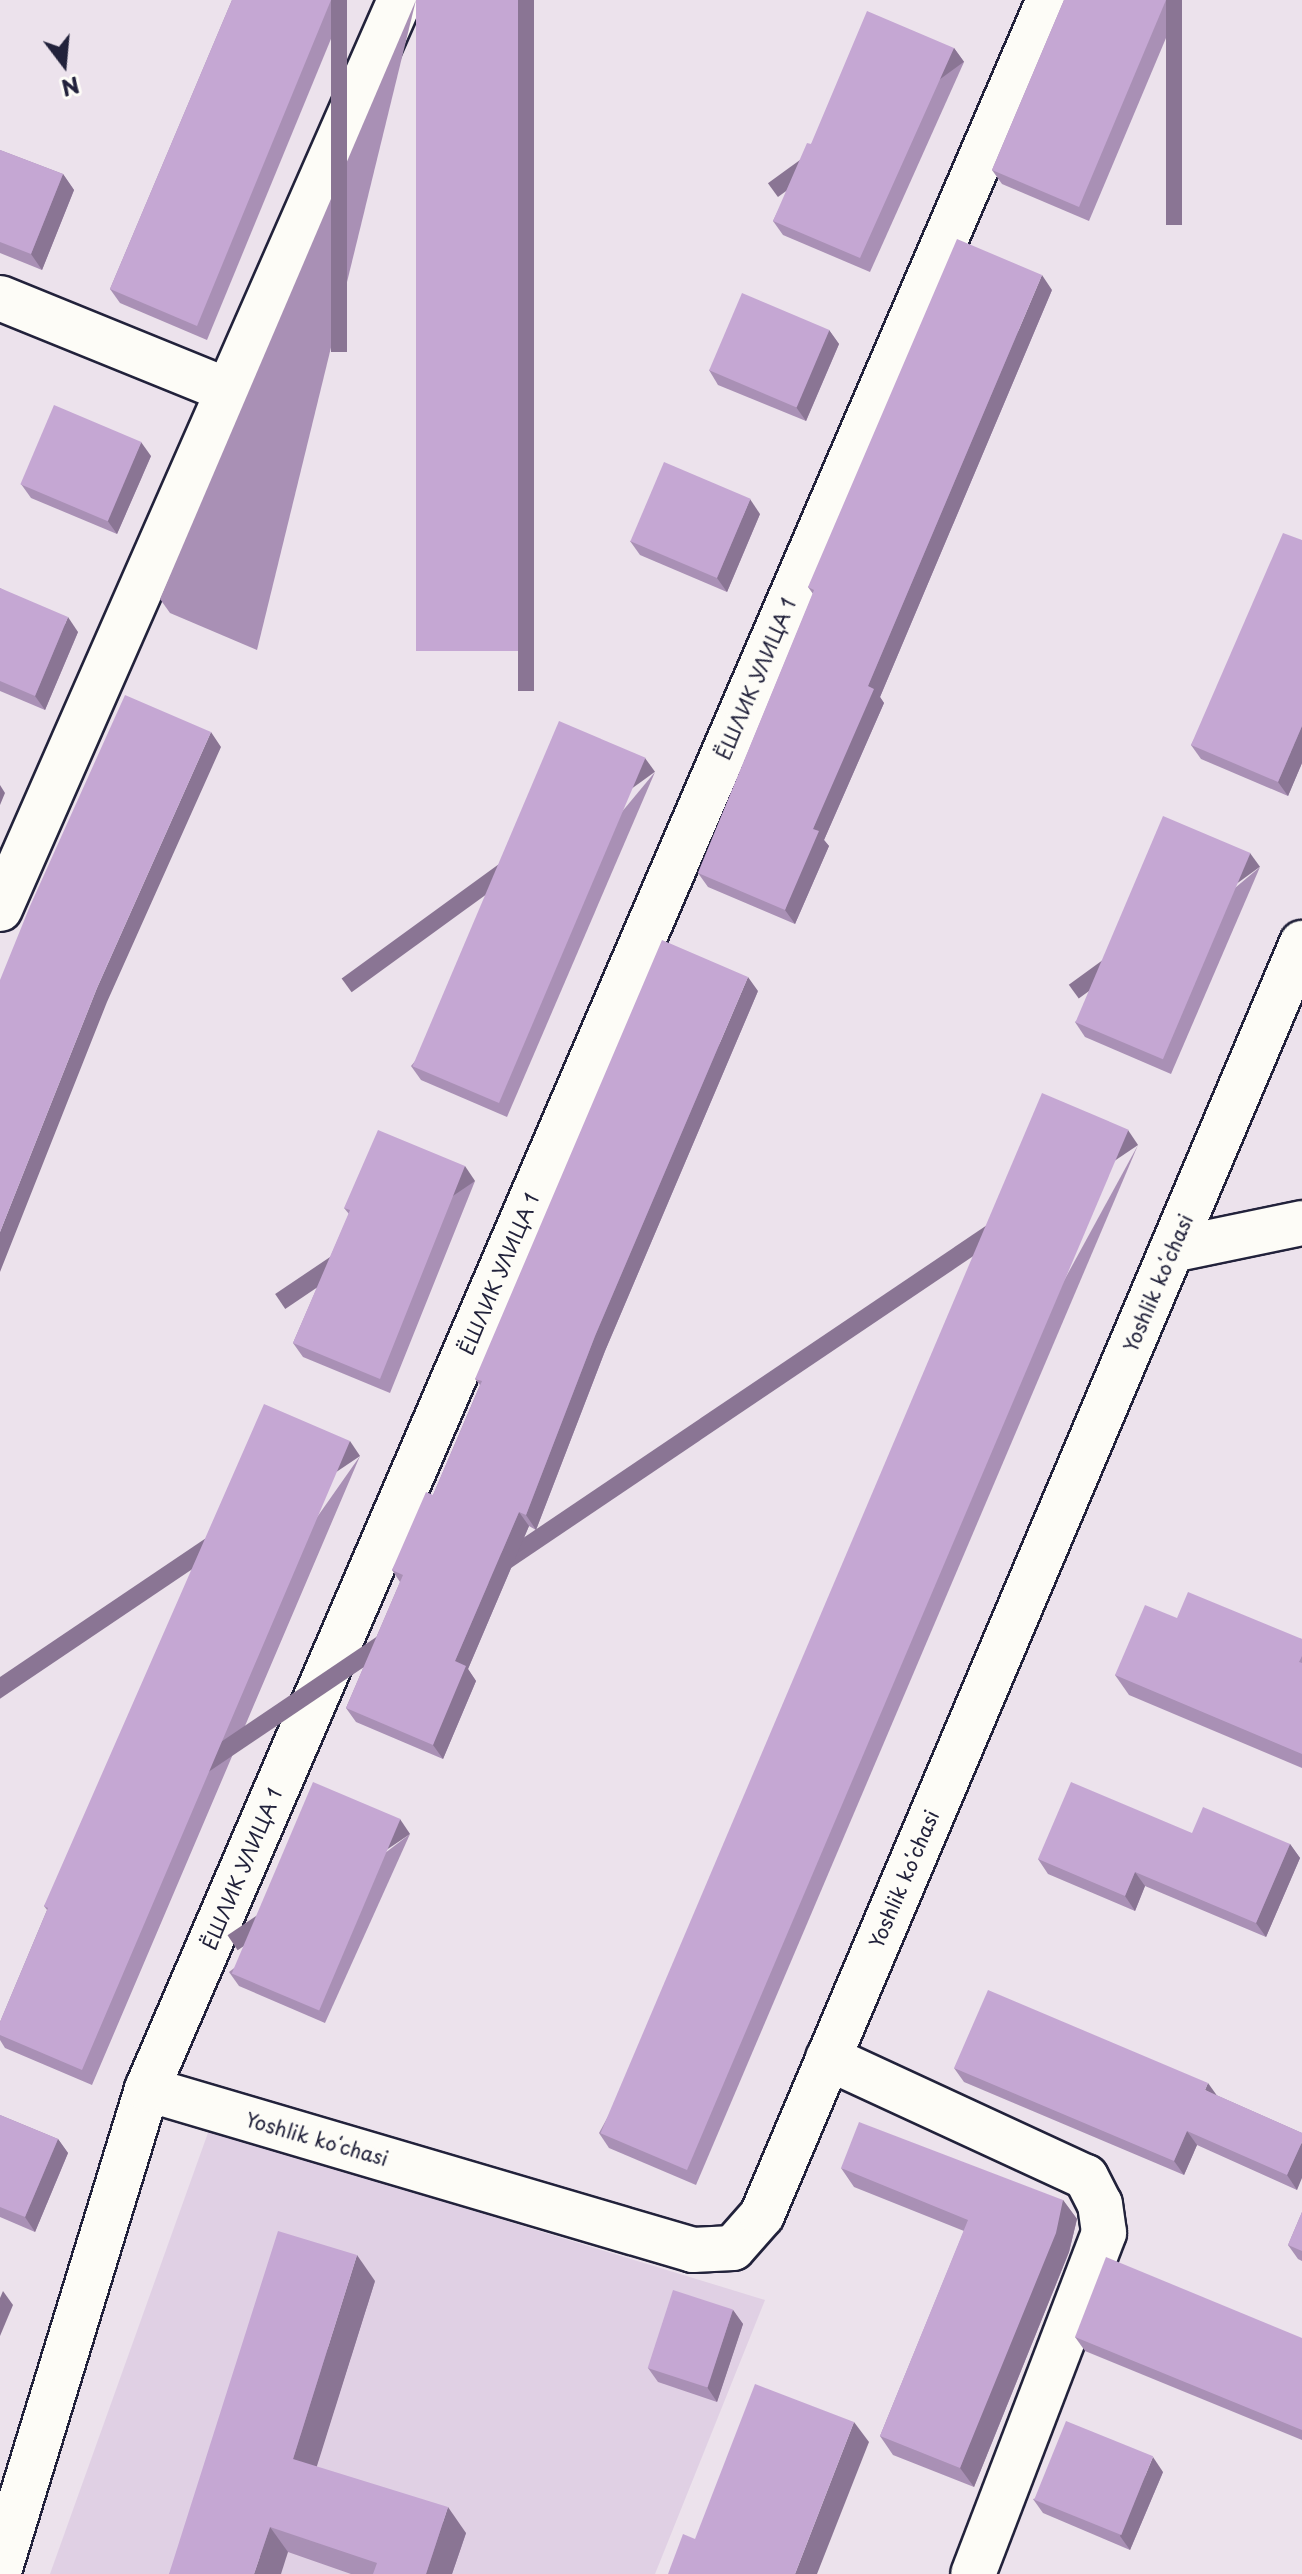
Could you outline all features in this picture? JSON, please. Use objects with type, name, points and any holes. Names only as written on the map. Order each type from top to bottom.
[{"type":"street","points":[[0,909],[400,0]]},
{"type":"street","name":"ЁШЛИК УЛИЦА 1","points":[[0,2568],[147,2089],[1049,0]]},
{"type":"street","points":[[0,298],[227,390]]},
{"type":"street","name":"Yoshlik koʻchasi","points":[[147,2089],[693,2250],[733,2248],[762,2215],[1302,943]]},
{"type":"street","points":[[1172,1250],[1302,1223]]},
{"type":"street","points":[[828,2058],[1086,2177],[1100,2204],[1104,2233],[973,2574]]},
{"type":"shaded area","points":[[209,2130],[765,2300],[655,2574],[50,2574]]},
{"type":"building","points":[[232,0],[331,0],[197,326],[110,289]]},
{"type":"building","points":[[416,0],[518,0],[518,651],[416,651]]},
{"type":"building","points":[[1064,0],[1166,0],[1079,207],[992,170]]},
{"type":"building","points":[[867,11],[954,48],[860,258],[773,221],[807,143],[811,144]]},
{"type":"building","points":[[0,150],[63,174],[31,254],[0,242]]},
{"type":"building","points":[[957,239],[1042,275],[868,686],[874,689],[813,829],[819,831],[785,910],[698,873],[814,590],[808,587]]},
{"type":"building","points":[[742,293],[829,330],[797,407],[709,370]]},
{"type":"building","points":[[54,405],[141,442],[108,521],[20,484]]},
{"type":"building","points":[[664,462],[751,499],[717,578],[630,541]]},
{"type":"building","points":[[1283,533],[1302,540],[1302,726],[1278,782],[1191,745]]},
{"type":"building","points":[[0,588],[68,617],[35,696],[0,681]]},
{"type":"building","points":[[125,695],[211,732],[97,988],[0,1232],[0,980]]},
{"type":"building","points":[[559,721],[646,758],[499,1103],[412,1066]]},
{"type":"building","points":[[1163,816],[1250,853],[1163,1059],[1075,1022]]},
{"type":"building","points":[[662,940],[748,977],[595,1336],[526,1515],[519,1512],[455,1661],[466,1666],[433,1745],[346,1708],[403,1575],[392,1570],[426,1492],[433,1495],[482,1381],[475,1379]]},
{"type":"building","points":[[1042,1093],[1129,1130],[687,2170],[600,2133]]},
{"type":"building","points":[[378,1130],[465,1166],[380,1379],[293,1343],[350,1210],[344,1208]]},
{"type":"building","points":[[264,1404],[350,1441],[82,2070],[0,2035],[0,2022],[48,1908],[44,1906]]},
{"type":"building","points":[[1188,1592],[1302,1639],[1299,1662],[1302,1663],[1302,1754],[1115,1675],[1145,1605],[1177,1618]]},
{"type":"building","points":[[313,1782],[400,1819],[319,2011],[232,1973]]},
{"type":"building","points":[[1071,1782],[1192,1833],[1203,1807],[1290,1844],[1256,1923],[1135,1872],[1125,1896],[1038,1859]]},
{"type":"building","points":[[988,1990],[1208,2083],[1205,2090],[1302,2133],[1302,2142],[1287,2175],[1187,2131],[1174,2161],[954,2068]]},
{"type":"building","points":[[0,2115],[58,2139],[25,2217],[0,2207]]},
{"type":"building","points":[[859,2122],[1063,2200],[1056,2233],[960,2468],[880,2436],[968,2220],[841,2168]]},
{"type":"building","points":[[1302,2212],[1302,2251],[1288,2245]]},
{"type":"building","points":[[278,2231],[357,2255],[293,2459],[448,2507],[426,2574],[373,2574],[377,2563],[270,2527],[254,2574],[169,2574]]},
{"type":"building","points":[[1106,2257],[1302,2338],[1302,2430],[1075,2337]]},
{"type":"building","points":[[673,2290],[733,2309],[708,2387],[648,2368]]},
{"type":"building","points":[[755,2384],[854,2422],[795,2574],[668,2574],[683,2534],[695,2539]]},
{"type":"building","points":[[1066,2421],[1153,2456],[1121,2535],[1034,2500]]}]
